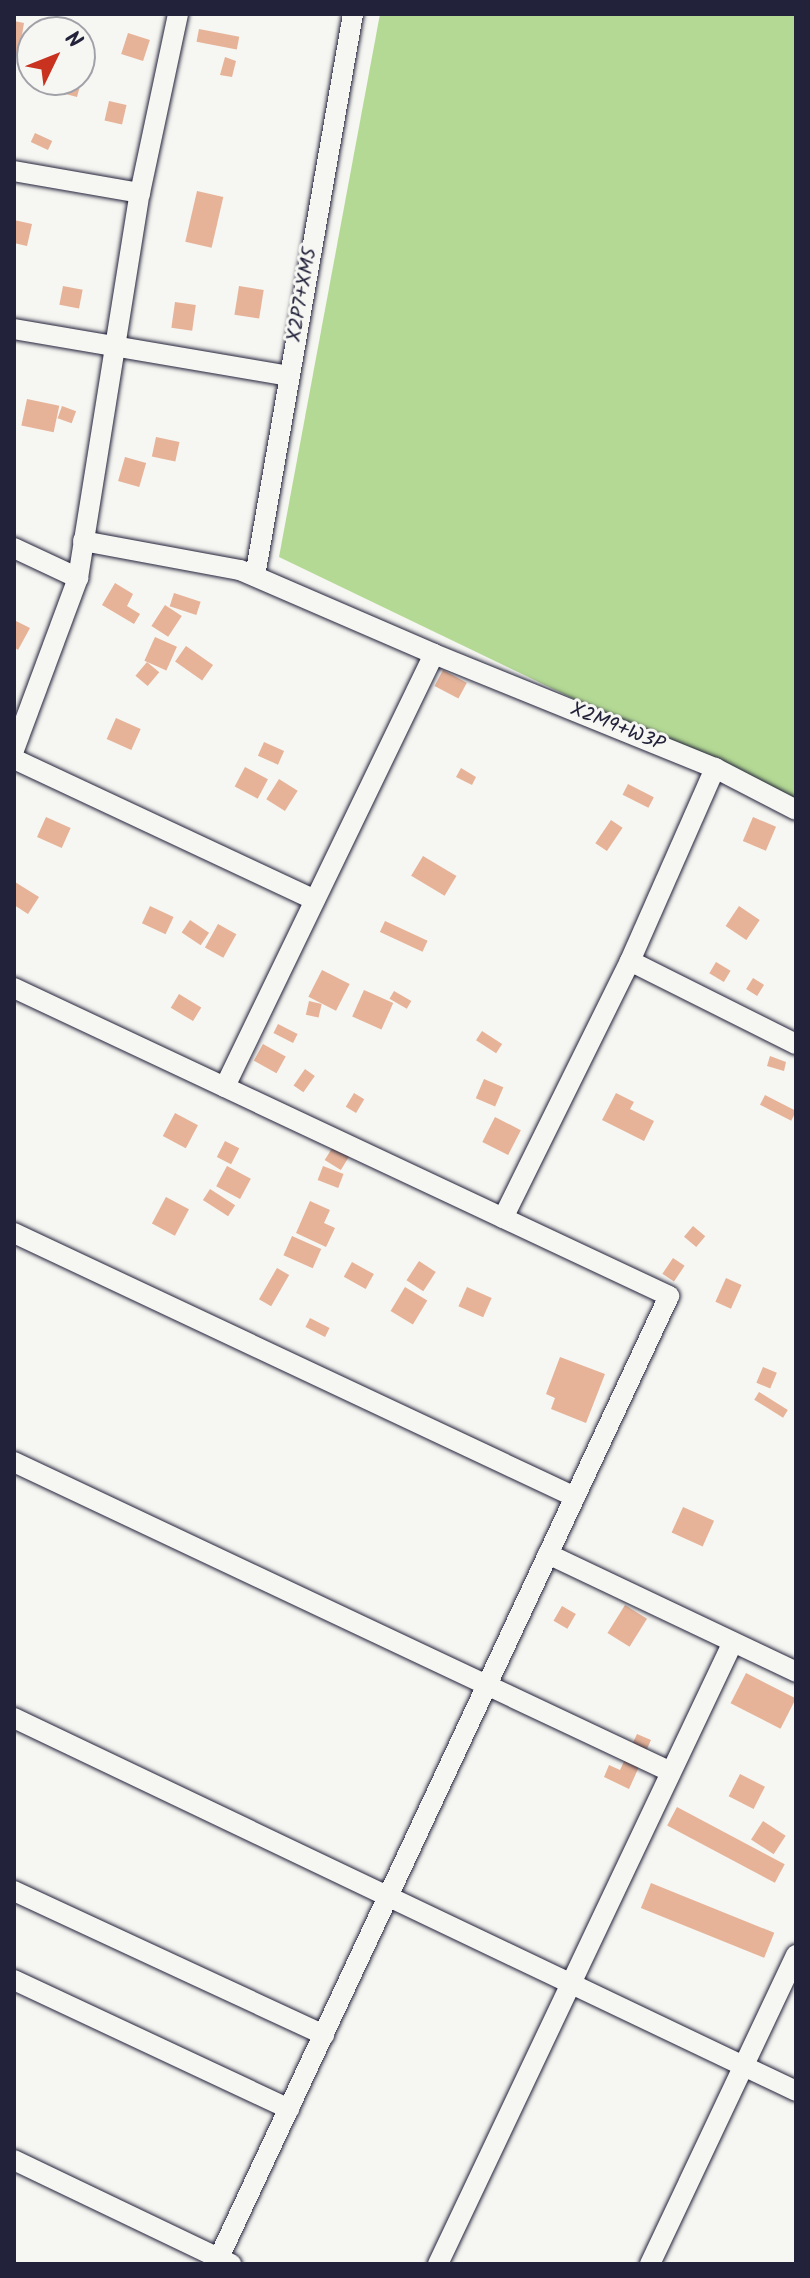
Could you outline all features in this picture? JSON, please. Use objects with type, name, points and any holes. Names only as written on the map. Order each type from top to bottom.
[{"type":"street","points":[[14,750],[78,578],[140,193],[178,14]]},
{"type":"street","name":"X2P7+XM5","points":[[255,576],[353,14]]},
{"type":"street","points":[[14,171],[140,193]]},
{"type":"street","points":[[14,329],[289,376]]},
{"type":"street","name":"X2M9+W3P","points":[[83,541],[255,576],[434,654],[715,768],[796,810]]},
{"type":"street","points":[[14,548],[78,578]]},
{"type":"street","points":[[225,1087],[434,654]]},
{"type":"street","points":[[14,759],[315,900]]},
{"type":"street","points":[[503,1218],[630,961],[715,768]]},
{"type":"street","points":[[630,961],[796,1044]]},
{"type":"street","points":[[14,988],[669,1296],[289,2109],[222,2262],[14,2160]]},
{"type":"street","points":[[14,1233],[575,1497]]},
{"type":"street","points":[[14,1462],[671,1772]]},
{"type":"street","points":[[548,1554],[796,1672]]},
{"type":"street","points":[[438,2264],[733,1642]]},
{"type":"street","points":[[14,1718],[796,2091]]},
{"type":"street","points":[[14,1891],[324,2035]]},
{"type":"street","points":[[650,2264],[796,1955]]},
{"type":"street","points":[[14,1980],[289,2109]]},
{"type":"green space","points":[[380,14],[796,14],[796,806],[279,557]]},
{"type":"building","points":[[14,21],[16,53],[14,53]]},
{"type":"building","points":[[199,29],[239,37],[237,50],[197,42]]},
{"type":"building","points":[[128,33],[150,40],[143,61],[121,54]]},
{"type":"building","points":[[225,57],[236,61],[232,77],[220,75]]},
{"type":"building","points":[[109,101],[127,105],[122,125],[105,120]]},
{"type":"building","points":[[35,133],[52,141],[48,150],[31,142]]},
{"type":"building","points":[[197,191],[223,197],[212,248],[185,242]]},
{"type":"building","points":[[14,220],[32,224],[27,246],[14,243]]},
{"type":"building","points":[[63,286],[83,290],[79,308],[59,305]]},
{"type":"building","points":[[239,286],[264,290],[259,319],[234,315]]},
{"type":"building","points":[[175,302],[196,305],[192,331],[171,328]]},
{"type":"building","points":[[27,399],[59,406],[54,432],[21,425]]},
{"type":"building","points":[[62,406],[76,411],[72,423],[58,418]]},
{"type":"building","points":[[156,437],[179,442],[175,462],[152,457]]},
{"type":"building","points":[[125,457],[146,463],[139,487],[118,481]]},
{"type":"building","points":[[115,583],[133,594],[127,606],[140,614],[134,624],[102,605]]},
{"type":"building","points":[[174,593],[201,602],[196,615],[170,606]]},
{"type":"building","points":[[165,605],[182,616],[168,637],[151,626]]},
{"type":"building","points":[[14,620],[30,628],[18,650],[14,647]]},
{"type":"building","points":[[155,637],[177,647],[166,671],[144,661]]},
{"type":"building","points":[[186,646],[213,665],[202,680],[175,662]]},
{"type":"building","points":[[147,662],[159,672],[148,686],[135,676]]},
{"type":"building","points":[[443,670],[467,683],[458,699],[435,686]]},
{"type":"building","points":[[116,718],[141,729],[131,750],[107,739]]},
{"type":"building","points":[[264,742],[284,751],[278,765],[258,756]]},
{"type":"building","points":[[245,767],[268,779],[258,799],[235,786]]},
{"type":"building","points":[[461,768],[476,777],[472,785],[456,777]]},
{"type":"building","points":[[279,779],[298,791],[285,811],[266,799]]},
{"type":"building","points":[[628,784],[654,797],[648,808],[623,795]]},
{"type":"building","points":[[46,817],[71,828],[62,848],[37,837]]},
{"type":"building","points":[[753,817],[776,827],[766,851],[743,841]]},
{"type":"building","points":[[611,820],[623,828],[607,851],[595,843]]},
{"type":"building","points":[[423,856],[456,876],[445,896],[411,876]]},
{"type":"building","points":[[15,882],[39,897],[28,914],[14,905]]},
{"type":"building","points":[[150,906],[174,917],[166,934],[142,923]]},
{"type":"building","points":[[739,906],[760,920],[746,940],[726,926]]},
{"type":"building","points":[[190,920],[209,933],[201,945],[182,932]]},
{"type":"building","points":[[385,921],[428,941],[423,952],[380,932]]},
{"type":"building","points":[[218,924],[236,934],[223,958],[205,948]]},
{"type":"building","points":[[716,962],[731,971],[724,982],[709,973]]},
{"type":"building","points":[[322,970],[350,984],[336,1011],[308,997]]},
{"type":"building","points":[[753,978],[764,985],[757,996],[746,989]]},
{"type":"building","points":[[364,990],[393,1003],[381,1030],[352,1016]]},
{"type":"building","points":[[394,991],[411,1001],[407,1009],[390,999]]},
{"type":"building","points":[[179,994],[201,1007],[193,1021],[171,1008]]},
{"type":"building","points":[[309,1001],[322,1004],[319,1018],[306,1015]]},
{"type":"building","points":[[278,1024],[298,1034],[293,1043],[273,1033]]},
{"type":"building","points":[[482,1031],[502,1044],[496,1053],[476,1040]]},
{"type":"building","points":[[263,1044],[286,1057],[277,1073],[254,1061]]},
{"type":"building","points":[[770,1056],[786,1062],[784,1071],[767,1066]]},
{"type":"building","points":[[305,1069],[315,1076],[303,1092],[294,1085]]},
{"type":"building","points":[[484,1079],[503,1087],[495,1107],[476,1098]]},
{"type":"building","points":[[354,1093],[364,1099],[356,1113],[346,1107]]},
{"type":"building","points":[[616,1093],[634,1102],[630,1109],[654,1121],[644,1141],[602,1120]]},
{"type":"building","points":[[765,1095],[796,1111],[791,1121],[760,1105]]},
{"type":"building","points":[[175,1113],[198,1125],[186,1148],[163,1136]]},
{"type":"building","points":[[495,1117],[521,1130],[508,1155],[482,1142]]},
{"type":"building","points":[[339,1137],[355,1147],[341,1170],[325,1160]]},
{"type":"building","points":[[225,1141],[239,1148],[231,1164],[217,1157]]},
{"type":"building","points":[[227,1166],[251,1179],[240,1199],[216,1186]]},
{"type":"building","points":[[323,1166],[344,1174],[338,1188],[318,1180]]},
{"type":"building","points":[[210,1189],[235,1205],[228,1216],[203,1200]]},
{"type":"building","points":[[166,1197],[189,1209],[175,1236],[152,1223]]},
{"type":"building","points":[[310,1201],[330,1210],[324,1223],[335,1228],[326,1247],[296,1233]]},
{"type":"building","points":[[693,1226],[705,1236],[696,1247],[684,1237]]},
{"type":"building","points":[[292,1236],[321,1249],[313,1268],[283,1255]]},
{"type":"building","points":[[673,1258],[685,1266],[674,1282],[662,1274]]},
{"type":"building","points":[[419,1261],[436,1272],[423,1291],[406,1280]]},
{"type":"building","points":[[352,1262],[374,1274],[366,1289],[344,1277]]},
{"type":"building","points":[[277,1268],[289,1275],[271,1306],[259,1299]]},
{"type":"building","points":[[726,1278],[742,1285],[731,1309],[715,1302]]},
{"type":"building","points":[[405,1287],[427,1300],[413,1324],[391,1311]]},
{"type":"building","points":[[467,1287],[492,1298],[483,1317],[458,1306]]},
{"type":"building","points":[[310,1318],[330,1328],[325,1337],[305,1327]]},
{"type":"building","points":[[560,1357],[605,1374],[586,1423],[551,1409],[555,1398],[546,1394]]},
{"type":"building","points":[[763,1367],[777,1373],[770,1389],[756,1383]]},
{"type":"building","points":[[759,1392],[788,1410],[783,1418],[754,1400]]},
{"type":"building","points":[[683,1507],[714,1521],[703,1546],[672,1533]]},
{"type":"building","points":[[625,1605],[647,1619],[630,1647],[608,1633]]},
{"type":"building","points":[[562,1606],[576,1614],[567,1629],[554,1621]]},
{"type":"building","points":[[746,1673],[796,1698],[780,1729],[731,1703]]},
{"type":"building","points":[[637,1734],[651,1740],[629,1789],[604,1777],[609,1765],[620,1770]]},
{"type":"building","points":[[740,1774],[765,1787],[754,1809],[729,1796]]},
{"type":"building","points":[[677,1807],[785,1864],[775,1883],[667,1826]]},
{"type":"building","points":[[763,1821],[786,1836],[774,1854],[751,1839]]},
{"type":"building","points":[[651,1883],[774,1933],[764,1958],[641,1908]]}]
